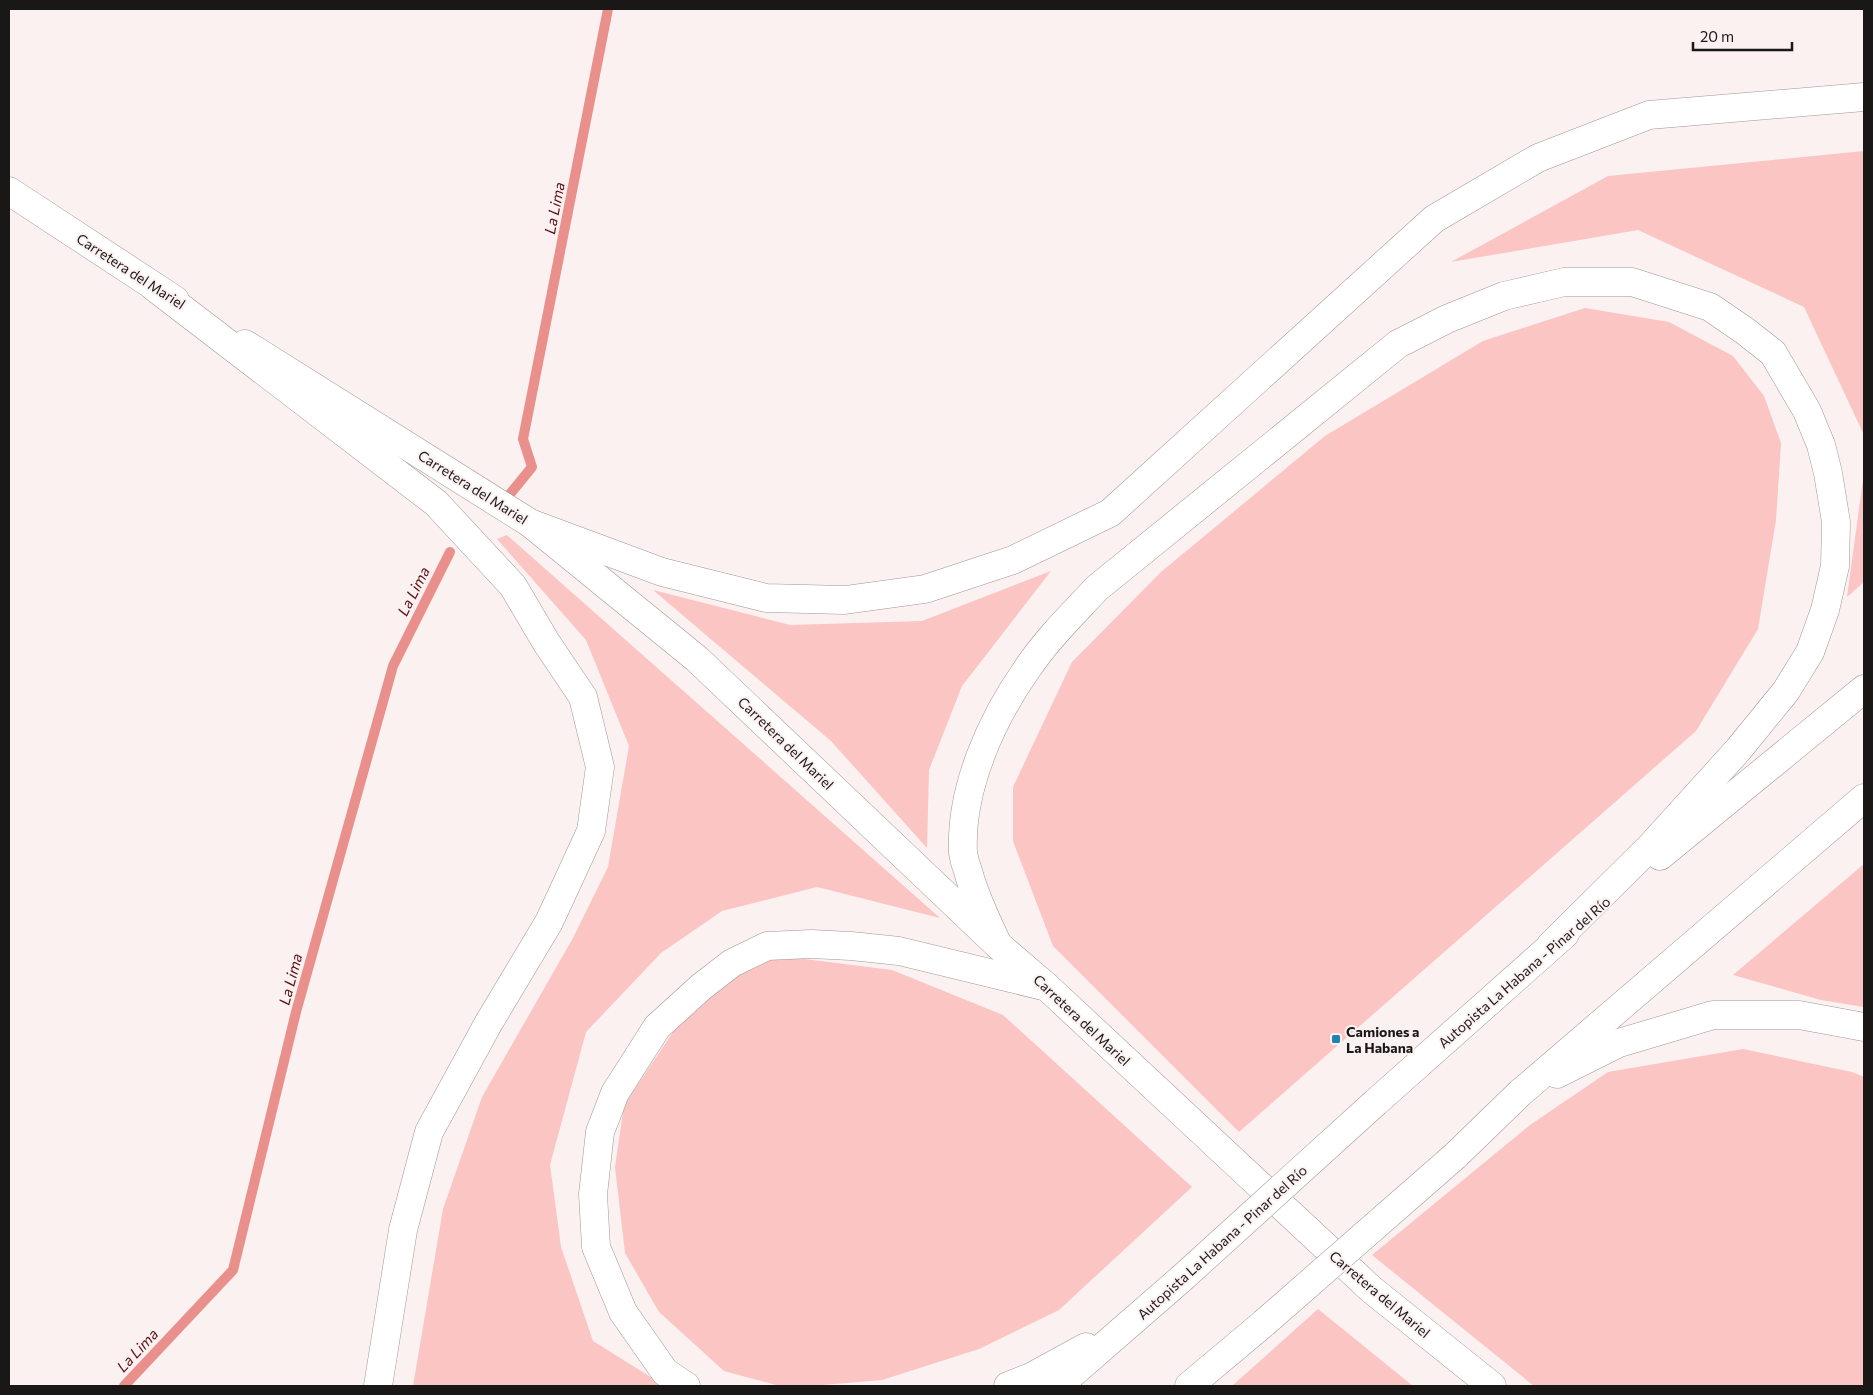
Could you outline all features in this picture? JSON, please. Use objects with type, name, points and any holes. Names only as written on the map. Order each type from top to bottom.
[{"type":"main road","points":[[530,523],[662,572],[766,598],[845,600],[925,589],[1013,560],[1110,513],[1434,219],[1538,158],[1649,115],[1864,97]]},
{"type":"main road","name":"Carretera del Mariel","points":[[9,191],[154,287],[530,523],[697,658],[998,945],[1047,987],[1372,1290],[1492,1386]]},
{"type":"main road","points":[[998,945],[974,894],[963,854],[970,785],[980,756],[996,723],[1027,669],[1061,626],[1097,588],[1398,344],[1447,318],[1504,296],[1564,282],[1632,282],[1710,307],[1773,353],[1807,411],[1821,445],[1828,473],[1836,522],[1835,566],[1824,610],[1810,652],[1786,691],[1738,750],[1650,846],[1551,945]]},
{"type":"main road","points":[[154,287],[436,503],[513,586],[546,642],[583,697],[600,767],[591,831],[549,922],[488,1024],[429,1132],[403,1230],[378,1386]]},
{"type":"main road","name":"Autopista La Habana - Pinar del Río","points":[[1058,1386],[1181,1280],[1551,945],[1864,689]]},
{"type":"main road","points":[[1189,1386],[1456,1156],[1520,1093],[1864,798]]},
{"type":"main road","points":[[686,1386],[665,1372],[623,1312],[596,1247],[593,1194],[600,1132],[615,1094],[657,1027],[700,987],[732,963],[767,946],[811,944],[899,951],[1047,987]]},
{"type":"main road","points":[[1520,1093],[1619,1043],[1713,1016],[1799,1015],[1864,1027]]},
{"type":"main road","points":[[1008,1386],[1031,1377],[1130,1324]]},
{"type":"shaded area","points":[[1864,151],[1864,435],[1804,307],[1638,230],[1451,262],[1608,176]]},
{"type":"shaded area","points":[[1585,308],[1669,322],[1733,356],[1764,396],[1781,443],[1776,520],[1758,629],[1696,731],[1239,1132],[1053,946],[1013,841],[1013,787],[1072,662],[1161,572],[1325,436],[1483,341]]},
{"type":"shaded area","points":[[1864,472],[1864,582],[1847,597]]},
{"type":"shaded area","points":[[507,535],[940,918],[817,887],[722,911],[661,953],[586,1032],[550,1165],[561,1247],[593,1341],[665,1386],[413,1386],[443,1209],[482,1097],[573,938],[608,867],[629,746],[586,640],[497,539]]},
{"type":"shaded area","points":[[1051,571],[962,686],[929,770],[927,848],[831,741],[653,590],[790,625],[922,621]]},
{"type":"shaded area","points":[[1864,864],[1864,1007],[1821,1000],[1733,975]]},
{"type":"shaded area","points":[[773,955],[892,970],[1003,1015],[1192,1187],[1059,1310],[979,1349],[882,1380],[811,1386],[780,1386],[724,1371],[659,1312],[625,1253],[615,1167],[624,1105],[694,1001]]},
{"type":"shaded area","points":[[1743,1049],[1852,1072],[1864,1077],[1864,1386],[1534,1386],[1372,1255],[1530,1125],[1608,1072]]},
{"type":"shaded area","points":[[1318,1309],[1413,1386],[1232,1386]]},
{"type":"waterway","name":"La Lima","points":[[510,494],[532,467],[523,439],[608,9]]},
{"type":"waterway","name":"La Lima","points":[[124,1386],[233,1270],[296,1012],[393,666],[450,552]]},
{"type":"place","name":"Camiones a La Habana","points":[[1336,1039]]}]
